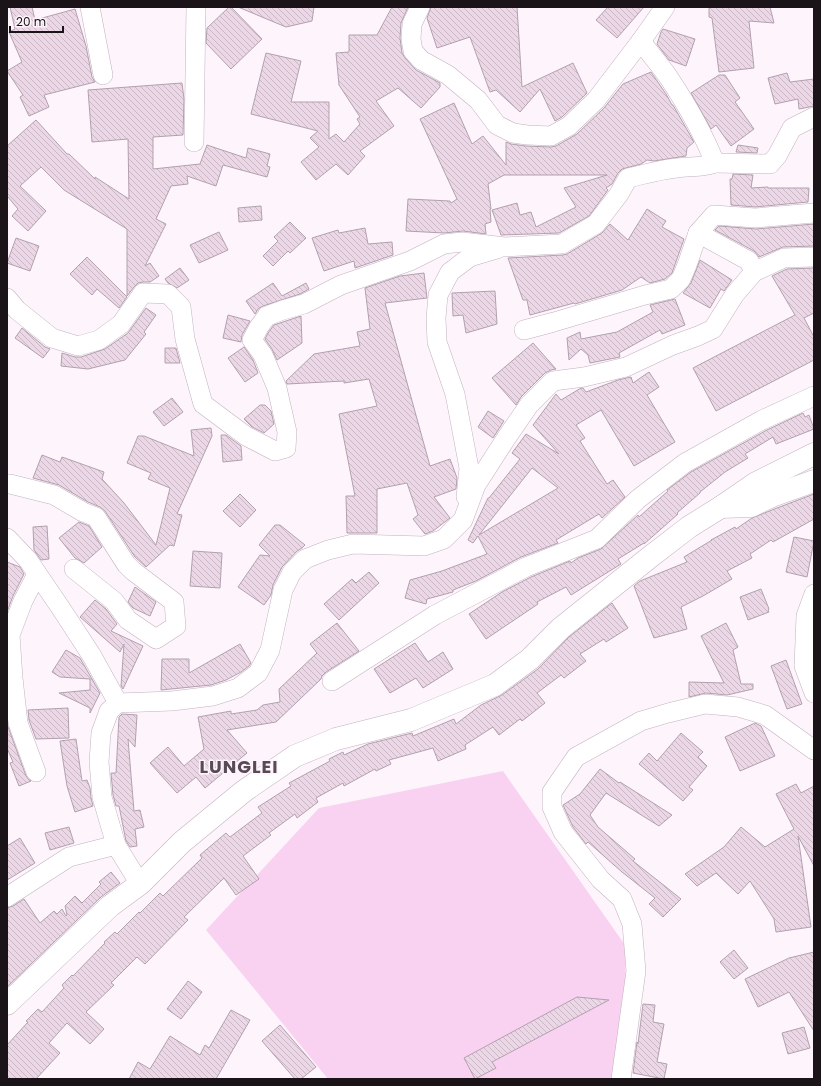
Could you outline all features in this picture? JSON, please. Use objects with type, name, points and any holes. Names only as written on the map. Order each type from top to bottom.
[{"type":"main road","points":[[7,1004],[110,906],[140,884],[182,842],[244,792],[295,756],[336,739],[410,720],[495,685],[530,659],[561,628],[689,527],[721,507],[756,482],[814,454]]},
{"type":"main road","points":[[721,507],[751,506],[772,496],[814,481]]},
{"type":"street","points":[[90,7],[103,75]]},
{"type":"street","points":[[194,142],[196,7]]},
{"type":"street","points":[[420,7],[412,24],[411,38],[413,51],[421,60],[448,75],[478,100],[497,125],[513,133],[551,136],[569,126],[596,100],[665,7]]},
{"type":"street","points":[[641,41],[669,77],[694,117],[715,163]]},
{"type":"street","points":[[7,298],[17,310],[52,338],[78,346],[100,340],[121,324],[144,293],[168,294],[181,307],[185,339],[203,404],[246,436],[275,451],[286,448],[287,432],[283,412],[277,388],[266,361],[252,340],[258,327],[267,316],[304,304],[341,286],[410,261],[444,244],[462,242],[505,247],[562,244],[596,224],[619,194],[628,178],[656,170],[708,166],[715,163],[770,164],[777,156],[792,128],[814,117]]},
{"type":"street","points":[[524,330],[645,295],[671,289],[681,279],[698,233],[714,215],[755,218],[814,213]]},
{"type":"street","points":[[698,233],[749,261],[754,272]]},
{"type":"street","points":[[464,520],[469,468],[455,394],[437,342],[436,318],[438,295],[450,272],[470,257],[505,247]]},
{"type":"street","points":[[140,884],[116,845],[102,797],[99,762],[101,733],[109,711],[118,703],[172,701],[213,696],[238,688],[258,673],[270,650],[283,590],[292,572],[305,559],[328,550],[353,544],[424,546],[444,539],[464,520],[476,485],[529,405],[553,381],[584,377],[626,367],[673,345],[713,329],[735,294],[754,272],[784,258],[814,257]]},
{"type":"street","points":[[332,681],[435,616],[526,568],[597,539],[638,499],[686,463],[762,420],[814,396]]},
{"type":"street","points":[[7,484],[54,495],[83,512],[96,517],[126,564],[174,602],[176,626],[156,639],[128,620],[114,601],[74,569]]},
{"type":"street","points":[[7,538],[28,560],[92,656],[118,703]]},
{"type":"street","points":[[36,772],[18,723],[12,678],[10,635],[23,601],[37,574]]},
{"type":"street","points":[[814,594],[806,616],[804,666],[814,693]]},
{"type":"street","points":[[621,1079],[636,971],[632,924],[622,899],[601,880],[563,832],[552,807],[552,792],[576,757],[641,720],[705,704],[738,707],[765,715],[814,750]]},
{"type":"street","points":[[7,898],[69,857],[116,845]]},
{"type":"shaded area","points":[[503,771],[625,945],[626,1017],[615,1079],[328,1079],[206,930],[319,808]]},
{"type":"building","points":[[10,7],[32,7],[35,20],[75,9],[86,46],[92,77],[95,82],[44,95],[49,107],[29,116],[20,97],[23,95],[7,71],[22,62],[9,32],[15,29]]},
{"type":"building","points":[[229,7],[231,7],[262,39],[231,69],[206,43],[207,28]]},
{"type":"building","points":[[238,7],[314,7],[312,21],[286,27]]},
{"type":"building","points":[[392,7],[408,7],[401,23],[400,38],[402,53],[405,58],[416,70],[440,83],[440,87],[421,108],[398,88],[376,101],[394,126],[360,151],[365,156],[348,175],[336,164],[316,180],[301,162],[319,147],[310,138],[318,131],[251,114],[266,53],[301,61],[291,102],[329,102],[329,139],[336,134],[344,142],[360,124],[357,119],[360,117],[339,85],[336,53],[349,52],[349,35],[377,35]]},
{"type":"building","points":[[431,7],[517,7],[522,87],[573,63],[587,93],[562,117],[555,121],[540,89],[520,112],[496,90],[490,92],[470,37],[437,48],[427,18]]},
{"type":"building","points":[[608,7],[644,7],[617,38],[596,20]]},
{"type":"building","points":[[709,7],[770,7],[774,23],[749,21],[754,68],[719,72],[712,18],[709,17]]},
{"type":"building","points":[[663,29],[695,39],[686,66],[669,60],[657,44]]},
{"type":"building","points":[[651,72],[673,105],[694,142],[687,148],[686,156],[654,161],[647,160],[641,164],[622,169],[612,184],[606,188],[608,190],[589,216],[559,233],[501,235],[492,210],[517,203],[520,215],[531,212],[536,227],[576,207],[564,188],[607,175],[504,175],[488,184],[491,222],[485,224],[486,234],[463,231],[444,233],[406,231],[408,199],[450,201],[451,203],[457,199],[420,119],[454,103],[472,144],[483,136],[506,165],[506,142],[526,146],[556,146],[577,134],[604,108],[623,84]]},
{"type":"building","points":[[787,73],[790,82],[814,79],[814,106],[799,109],[798,99],[775,104],[768,78]]},
{"type":"building","points":[[719,75],[725,75],[740,98],[735,102],[754,129],[731,146],[716,125],[711,129],[691,93]]},
{"type":"building","points":[[182,83],[184,99],[183,135],[153,137],[153,169],[200,164],[207,145],[246,158],[248,148],[270,154],[267,166],[270,167],[267,177],[223,165],[216,186],[187,176],[188,184],[171,186],[156,219],[166,224],[145,266],[150,263],[159,276],[150,282],[138,283],[127,296],[127,229],[64,190],[41,167],[20,186],[46,211],[28,231],[12,216],[18,209],[8,197],[7,198],[7,146],[36,120],[67,154],[69,154],[95,179],[95,177],[129,199],[128,139],[92,142],[88,90]]},
{"type":"building","points":[[738,145],[758,148],[757,153],[736,152]]},
{"type":"building","points":[[733,174],[753,175],[751,188],[809,188],[808,202],[755,207],[731,205],[730,179],[732,179]]},
{"type":"building","points":[[261,206],[262,220],[239,222],[238,208]]},
{"type":"building","points":[[647,209],[666,221],[662,227],[684,239],[672,273],[665,279],[650,283],[641,277],[622,290],[530,315],[527,300],[523,300],[508,258],[567,254],[602,233],[610,224],[628,240]]},
{"type":"building","points":[[290,222],[306,238],[290,253],[288,251],[273,266],[263,256],[278,241],[274,237]]},
{"type":"building","points":[[814,224],[814,246],[783,247],[759,257],[754,251],[715,230],[719,226],[756,229]]},
{"type":"building","points":[[365,228],[368,244],[392,242],[393,255],[355,268],[354,261],[324,271],[312,238],[338,230],[339,233]]},
{"type":"building","points":[[219,232],[228,250],[199,263],[190,245]]},
{"type":"building","points":[[16,238],[39,246],[30,271],[7,263]]},
{"type":"building","points":[[87,257],[127,297],[119,308],[97,289],[92,295],[70,274]]},
{"type":"building","points":[[700,260],[732,280],[724,291],[721,289],[710,308],[683,293],[691,283]]},
{"type":"building","points":[[180,268],[189,280],[177,288],[168,283],[165,279]]},
{"type":"building","points":[[814,268],[814,313],[804,318],[814,337],[814,360],[716,411],[693,368],[795,315],[772,276],[787,269]]},
{"type":"building","points":[[424,273],[427,298],[385,303],[430,466],[450,459],[457,478],[456,489],[434,497],[450,518],[433,531],[425,534],[413,519],[418,515],[407,483],[377,489],[377,533],[347,533],[346,496],[355,496],[339,414],[377,406],[369,379],[344,383],[344,381],[287,384],[286,381],[314,354],[360,346],[357,332],[370,329],[365,288],[400,276]]},
{"type":"building","points":[[273,283],[282,296],[306,283],[309,289],[300,294],[263,306],[258,309],[255,314],[246,301]]},
{"type":"building","points":[[495,291],[497,324],[466,333],[463,315],[453,316],[452,293]]},
{"type":"building","points":[[675,299],[685,325],[662,334],[660,330],[619,353],[620,357],[590,363],[588,355],[581,349],[569,360],[567,338],[580,332],[581,339],[617,332],[653,312],[650,305]]},
{"type":"building","points":[[146,308],[156,315],[144,332],[146,334],[125,360],[88,369],[61,366],[62,353],[75,357],[81,357],[105,349],[128,333]]},
{"type":"building","points":[[228,315],[250,321],[242,335],[241,342],[223,338]]},
{"type":"building","points":[[301,316],[302,343],[277,360],[265,339],[268,333],[274,325]]},
{"type":"building","points":[[22,328],[45,347],[50,349],[43,358],[15,338]]},
{"type":"building","points":[[533,343],[556,369],[545,373],[521,397],[516,405],[492,378]]},
{"type":"building","points":[[244,347],[253,360],[258,373],[245,382],[228,358]]},
{"type":"building","points":[[165,348],[176,348],[180,363],[165,363]]},
{"type":"building","points":[[649,372],[659,387],[647,395],[675,442],[634,466],[601,410],[576,425],[585,438],[580,441],[607,484],[613,480],[625,497],[602,518],[599,514],[556,540],[558,543],[521,557],[476,581],[453,590],[453,592],[427,599],[426,604],[405,598],[410,580],[442,571],[487,554],[478,536],[473,543],[468,540],[488,498],[520,459],[512,453],[526,434],[559,454],[533,425],[556,394],[561,400],[581,388],[583,388],[586,392],[618,380],[631,377],[633,383]],"holes":[[[532,468],[558,488],[479,535]]]},
{"type":"building","points":[[172,398],[183,412],[164,426],[153,412]]},
{"type":"building","points":[[260,405],[265,405],[271,411],[274,424],[264,433],[252,427],[244,419]]},
{"type":"building","points":[[488,411],[504,421],[493,438],[478,427]]},
{"type":"building","points":[[803,413],[805,417],[809,415],[814,429],[776,444],[773,437],[745,454],[748,458],[725,472],[700,492],[644,544],[618,559],[621,564],[571,595],[566,587],[537,602],[538,604],[486,639],[469,614],[502,592],[531,577],[570,561],[571,563],[578,558],[601,549],[638,515],[639,517],[668,491],[667,490],[691,472],[767,430]]},
{"type":"building","points":[[211,428],[212,436],[177,514],[182,515],[174,546],[170,545],[146,567],[135,557],[105,511],[100,507],[88,502],[59,485],[33,478],[42,455],[60,462],[62,457],[104,472],[102,479],[124,503],[156,545],[170,488],[148,479],[151,473],[127,463],[138,436],[144,436],[194,456],[191,430]]},
{"type":"building","points":[[221,435],[226,435],[241,446],[242,460],[223,462]]},
{"type":"building","points":[[240,494],[256,510],[240,527],[223,511]]},
{"type":"building","points":[[814,494],[814,519],[773,542],[771,540],[750,554],[752,558],[727,571],[732,579],[681,607],[687,629],[654,638],[634,586],[640,581],[687,562],[684,557],[735,527],[736,529],[752,518]]},
{"type":"building","points":[[79,522],[89,526],[102,547],[84,563],[75,558],[59,538]]},
{"type":"building","points":[[275,525],[280,525],[305,545],[282,567],[273,585],[271,595],[264,605],[238,587],[260,555],[270,556],[259,545]]},
{"type":"building","points":[[47,526],[49,559],[41,560],[34,550],[33,527]]},
{"type":"building","points":[[794,537],[814,541],[807,577],[786,572]]},
{"type":"building","points":[[193,551],[222,553],[220,588],[190,586]]},
{"type":"building","points":[[7,562],[20,567],[24,574],[7,612]]},
{"type":"building","points":[[369,572],[379,583],[339,620],[324,604],[352,579],[356,583]]},
{"type":"building","points":[[135,587],[156,602],[150,616],[133,608],[128,602]]},
{"type":"building","points":[[761,589],[769,612],[748,620],[740,597]]},
{"type":"building","points":[[95,600],[106,609],[117,624],[111,631],[143,646],[123,689],[121,686],[124,644],[120,652],[80,617]]},
{"type":"building","points":[[612,603],[628,628],[606,642],[604,639],[580,654],[586,661],[564,678],[561,675],[537,693],[545,703],[522,721],[520,719],[499,735],[493,727],[465,745],[466,749],[438,761],[433,748],[389,760],[391,764],[376,771],[375,769],[344,786],[343,783],[316,798],[318,802],[297,818],[295,814],[269,833],[271,835],[243,856],[259,879],[236,895],[224,878],[184,917],[188,920],[145,964],[137,957],[111,983],[114,985],[86,1012],[104,1029],[90,1044],[67,1023],[49,1043],[60,1053],[36,1079],[7,1079],[7,1045],[28,1022],[26,1021],[38,1009],[42,1012],[64,988],[62,985],[72,975],[73,976],[105,943],[104,942],[115,932],[117,934],[160,893],[163,896],[202,858],[200,855],[226,833],[230,837],[262,813],[258,807],[291,786],[289,783],[330,761],[329,759],[343,752],[344,755],[368,744],[412,733],[413,736],[454,719],[456,724],[481,705],[502,695],[538,669],[569,637]]},
{"type":"building","points":[[337,623],[359,651],[326,672],[321,679],[276,722],[227,730],[247,753],[205,788],[196,777],[177,793],[150,763],[168,747],[184,766],[204,749],[198,717],[231,711],[231,714],[257,710],[263,705],[280,702],[279,689],[317,653],[310,644]]},
{"type":"building","points":[[726,623],[738,647],[733,650],[741,684],[753,684],[753,689],[727,695],[706,693],[689,697],[689,682],[724,683],[701,636]]},
{"type":"building","points":[[415,643],[428,662],[443,652],[453,669],[423,688],[416,678],[390,693],[374,669]]},
{"type":"building","points":[[240,644],[251,663],[241,672],[226,680],[211,685],[161,690],[162,659],[189,659],[189,673]]},
{"type":"building","points":[[66,650],[80,658],[100,693],[90,713],[90,708],[59,693],[90,690],[90,679],[60,677],[52,672]]},
{"type":"building","points":[[786,660],[802,704],[787,709],[771,666]]},
{"type":"building","points":[[68,708],[69,738],[36,739],[29,720],[28,710]]},
{"type":"building","points":[[122,714],[137,715],[135,747],[128,739],[134,811],[140,810],[144,827],[135,829],[137,846],[130,847],[126,841],[119,806],[116,806],[113,795],[111,773],[116,773],[119,717]]},
{"type":"building","points":[[755,723],[761,726],[775,756],[740,771],[725,737]]},
{"type":"building","points":[[7,724],[26,776],[31,781],[19,786],[10,763],[13,762],[7,748]]},
{"type":"building","points":[[681,733],[703,752],[698,757],[707,766],[689,787],[693,790],[683,801],[639,764],[649,753],[657,761]]},
{"type":"building","points":[[76,739],[82,781],[87,780],[93,806],[75,812],[67,786],[60,741]]},
{"type":"building","points":[[600,769],[619,783],[620,782],[672,815],[659,826],[606,793],[590,815],[598,827],[635,859],[633,861],[681,899],[663,917],[649,904],[655,898],[622,872],[588,842],[586,844],[573,827],[563,805],[580,794]]},
{"type":"building","points":[[796,784],[801,793],[814,786],[814,866],[798,836],[811,927],[776,932],[774,919],[750,881],[738,894],[716,873],[697,886],[685,874],[724,847],[741,827],[765,847],[794,829],[776,794]]},
{"type":"building","points":[[69,827],[74,843],[50,850],[45,833]]},
{"type":"building","points":[[20,838],[35,863],[7,880],[7,846]]},
{"type":"building","points":[[111,872],[120,883],[101,897],[7,987],[7,908],[24,899],[40,923],[54,911],[57,914],[62,909],[66,916],[65,906],[75,896],[82,903],[101,884],[99,882]]},
{"type":"building","points":[[734,950],[748,968],[734,979],[720,962]]},
{"type":"building","points":[[814,952],[814,1031],[789,992],[758,1007],[745,979],[789,958]]},
{"type":"building","points":[[188,981],[202,992],[181,1019],[167,1009]]},
{"type":"building","points":[[577,997],[609,1000],[492,1062],[496,1068],[475,1079],[464,1058]]},
{"type":"building","points":[[643,1004],[655,1005],[653,1022],[664,1024],[657,1062],[667,1064],[664,1079],[633,1073]]},
{"type":"building","points":[[231,1010],[250,1020],[216,1079],[129,1079],[138,1062],[150,1069],[170,1036],[200,1055],[205,1045],[209,1048]]},
{"type":"building","points":[[280,1025],[316,1067],[301,1079],[295,1079],[262,1041]]},
{"type":"building","points":[[804,1027],[810,1048],[788,1054],[782,1033]]},
{"type":"district","name":"LUNGLEI","points":[[239,766]]}]
